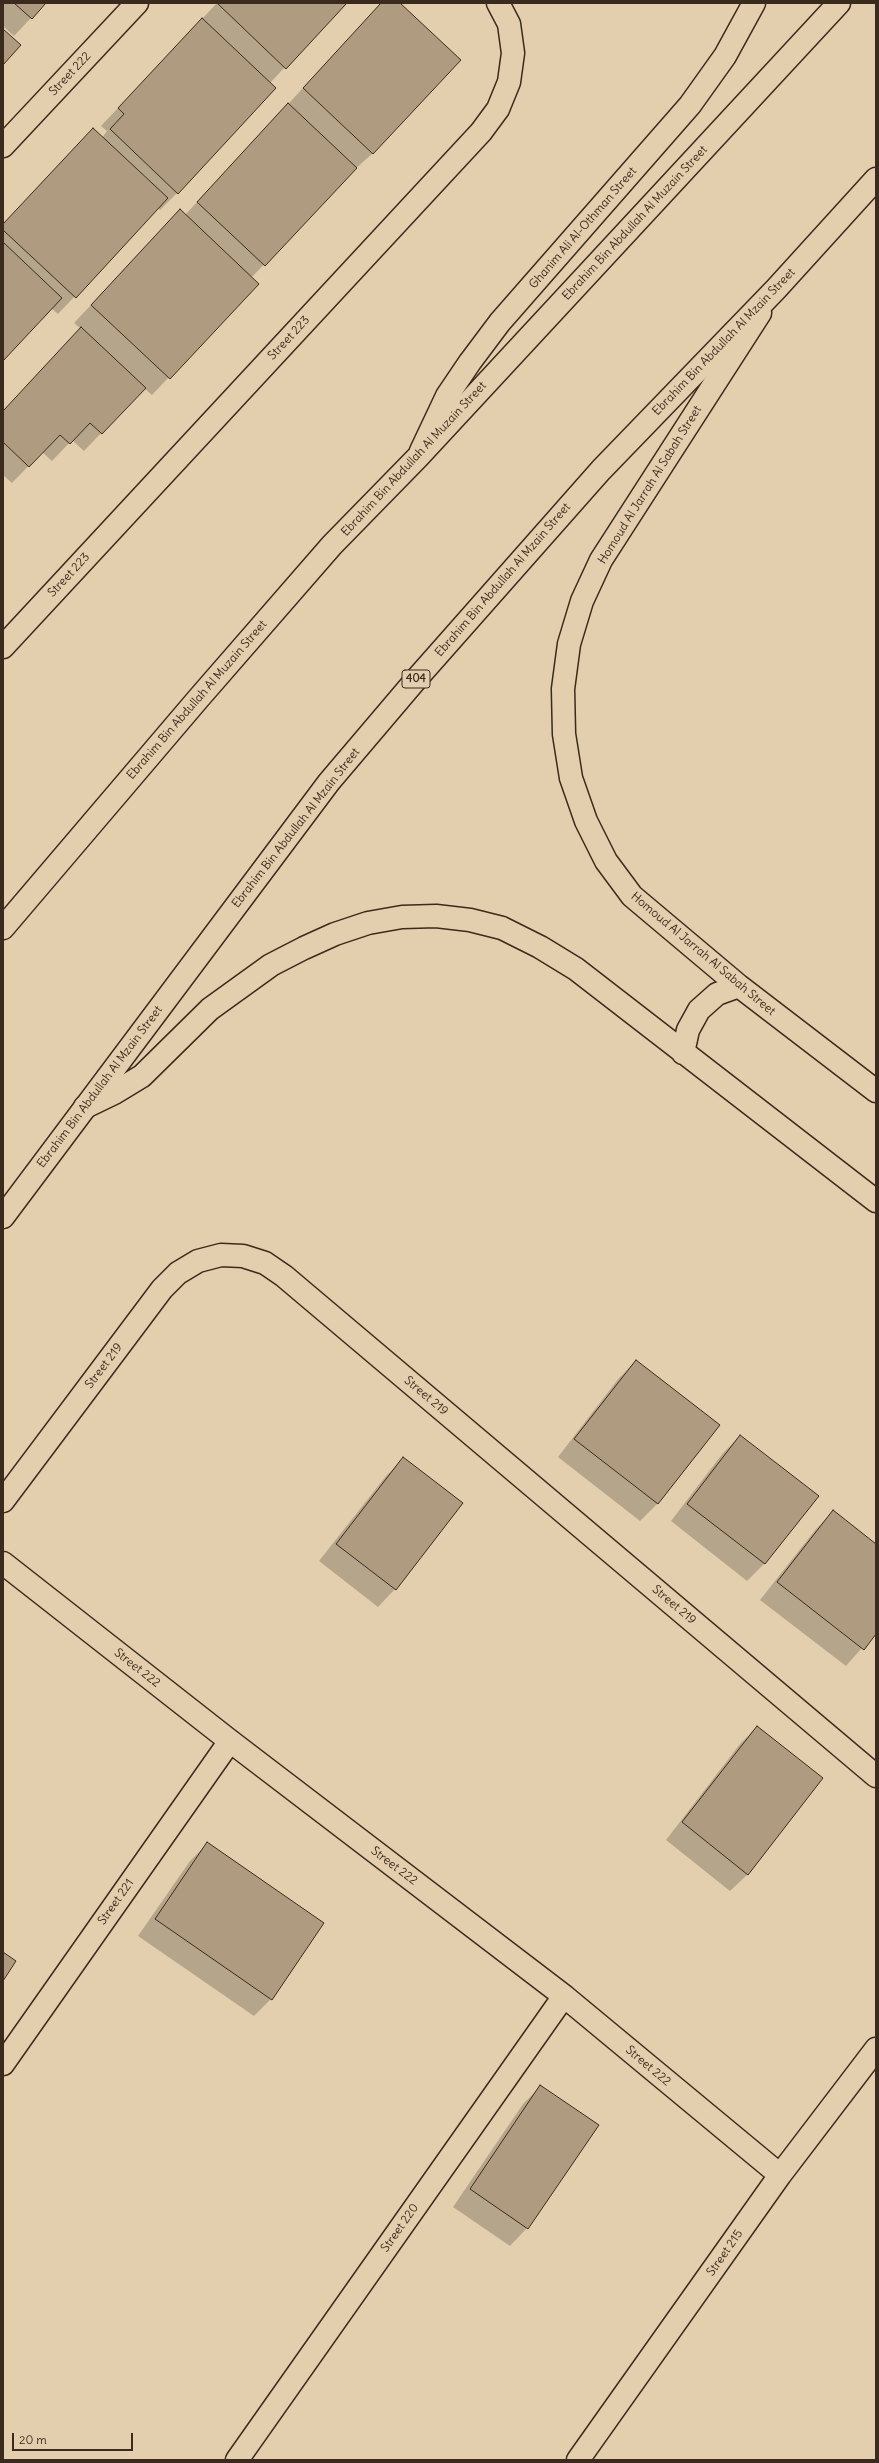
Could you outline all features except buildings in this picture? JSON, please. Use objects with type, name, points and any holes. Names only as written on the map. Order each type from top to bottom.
[{"type":"street","name":"Street 222","points":[[3,146],[137,3]]},
{"type":"street","name":"Street 223","points":[[3,647],[481,132],[498,109],[509,82],[513,53],[509,24],[498,3]]},
{"type":"street","name":"Ghanim Ali Al-Othman Street","points":[[418,457],[447,396],[470,362],[500,322],[690,105],[725,56],[754,3]]},
{"type":"street","name":"Ebrahim Bin Abdullah Al Muzain Street","points":[[3,928],[332,545],[418,457],[839,3]]},
{"type":"street","name":"Ebrahim Bin Abdullah Al Mzain Street","points":[[3,1217],[329,782],[499,584],[601,470],[776,289],[876,179]]},
{"type":"street","name":"Homoud Al Jarrah Al Sabah Street","points":[[776,289],[601,560],[582,601],[569,644],[563,689],[564,734],[571,778],[586,821],[606,862],[632,896],[739,986],[876,1091]]},
{"type":"street","points":[[85,1107],[114,1094],[142,1076],[210,1009],[271,965],[335,934],[368,923],[402,917],[436,916],[470,920],[502,928],[515,934],[576,969],[683,1054],[876,1201]]},
{"type":"street","points":[[683,1054],[688,1030],[699,1010],[717,994],[739,986]]},
{"type":"street","name":"Street 219","points":[[3,1501],[162,1289],[178,1273],[198,1261],[221,1255],[243,1256],[265,1263],[284,1276],[876,1776]]},
{"type":"street","name":"Street 222","points":[[3,1563],[230,1741],[564,1996],[780,2175]]},
{"type":"street","name":"Street 221","points":[[3,2064],[230,1741]]},
{"type":"street","name":"Street 220","points":[[237,2460],[564,1996]]},
{"type":"street","name":"Street 215","points":[[578,2460],[780,2175],[876,2049]]}]
